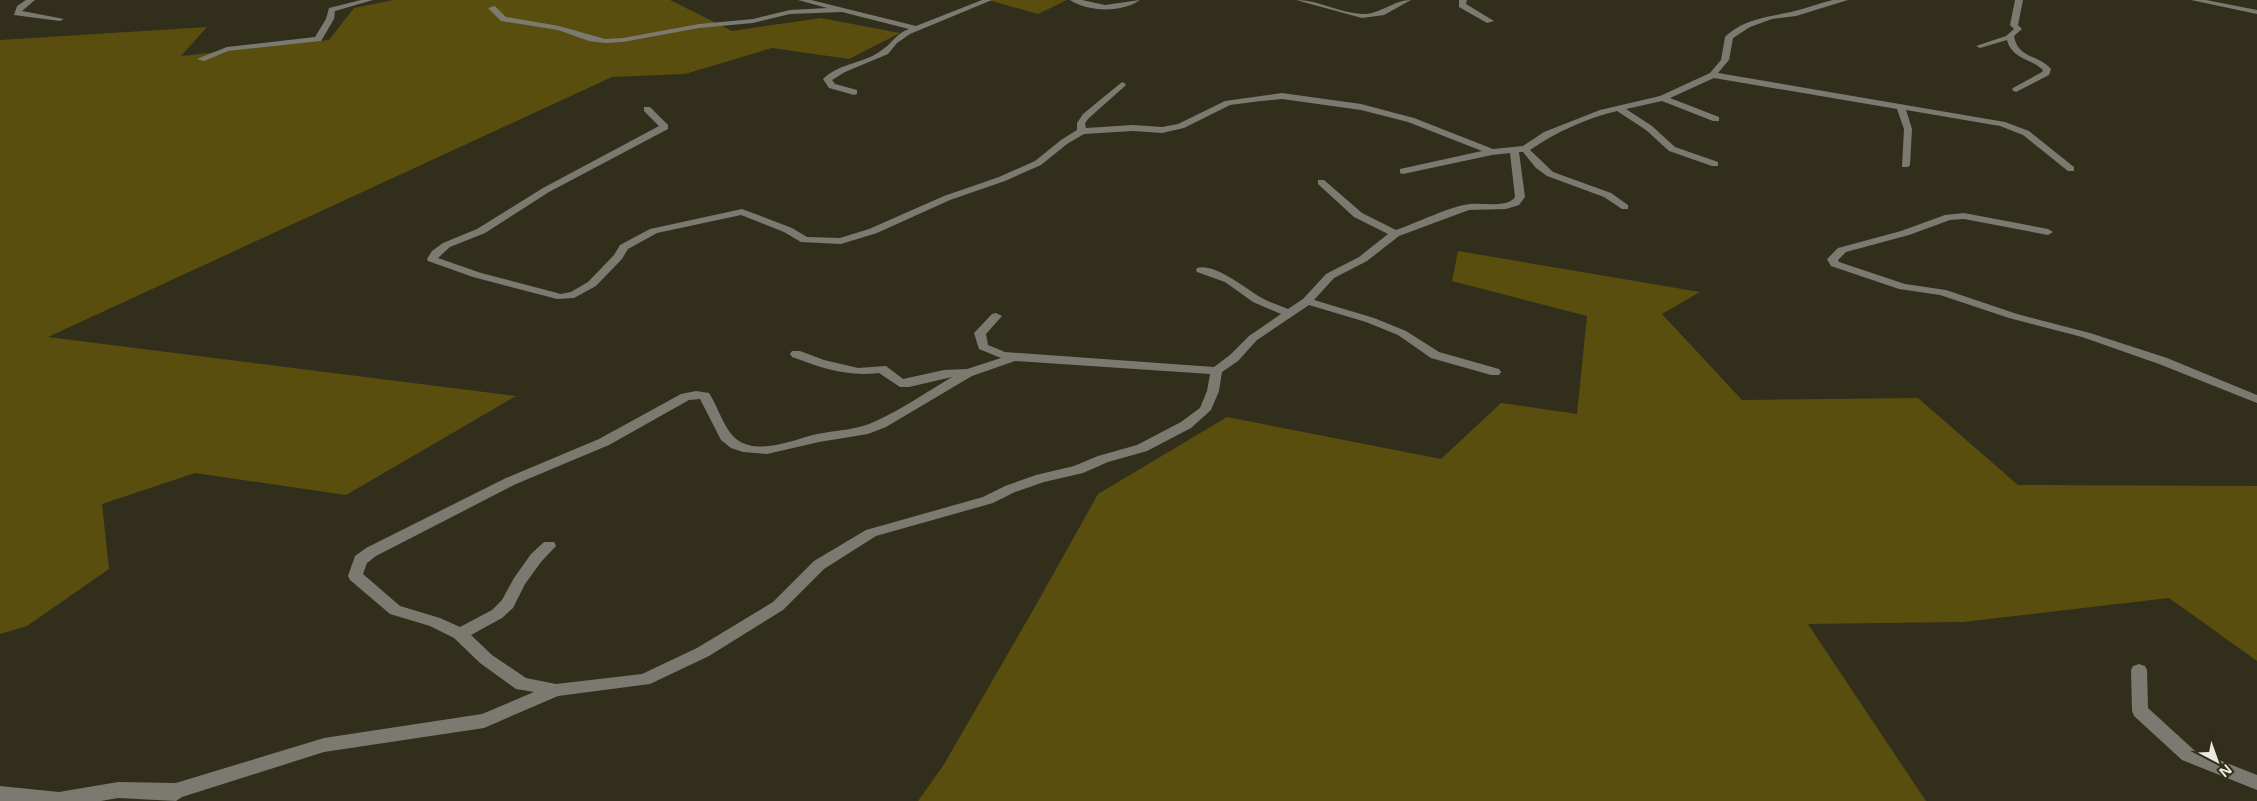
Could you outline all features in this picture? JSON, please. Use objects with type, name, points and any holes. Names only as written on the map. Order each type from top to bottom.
[{"type":"street","points":[[31,0],[20,8],[18,13],[60,20]]},
{"type":"street","points":[[200,59],[227,49],[318,39],[330,19],[332,10],[369,0]]},
{"type":"street","points":[[802,0],[916,28]]},
{"type":"street","points":[[854,92],[832,86],[827,79],[842,70],[885,52],[894,42],[916,28],[988,0]]},
{"type":"street","points":[[1074,0],[1109,8],[1122,7],[1136,0]]},
{"type":"street","points":[[1300,0],[1362,16],[1381,13],[1407,0]]},
{"type":"street","points":[[1463,0],[1462,5],[1490,21]]},
{"type":"street","points":[[1403,171],[1492,152],[1525,150],[1547,134],[1604,112],[1663,98],[1713,76],[1725,60],[1729,37],[1747,25],[1771,17],[1794,14],[1824,4],[1844,0]]},
{"type":"street","points":[[1980,46],[2010,37],[2018,29],[2014,26],[2019,0]]},
{"type":"street","points":[[2195,0],[2257,12]]},
{"type":"street","points":[[492,8],[504,19],[558,28],[592,40],[605,41],[623,40],[699,26],[753,21],[790,12],[841,10]]},
{"type":"street","points":[[2010,37],[2020,56],[2044,65],[2047,69],[2046,73],[2016,90]]},
{"type":"street","points":[[1713,76],[2002,124],[2026,132],[2072,169]]},
{"type":"street","points":[[1082,131],[1081,123],[1086,116],[1122,84]]},
{"type":"street","points":[[648,108],[665,127],[546,190],[515,212],[480,231],[442,247],[434,254],[432,259],[477,275],[561,297],[574,294],[592,284],[618,257],[624,247],[654,231],[742,212],[788,230],[805,240],[841,241],[873,231],[947,198],[1002,179],[1038,163],[1064,142],[1082,131],[1133,128],[1162,130],[1181,126],[1228,103],[1282,96],[1361,108],[1411,120],[1492,152]]},
{"type":"street","points":[[1663,98],[1716,119]]},
{"type":"street","points":[[1901,107],[1908,129],[1905,165]]},
{"type":"street","points":[[1618,108],[1649,128],[1672,149],[1715,164]]},
{"type":"street","points":[[1525,150],[1538,165],[1549,173],[1615,197],[1625,207]]},
{"type":"street","points":[[996,316],[980,333],[983,347],[998,355],[1013,359],[1054,359],[1092,364],[1170,366],[1216,371],[1234,358],[1253,338],[1307,302],[1330,276],[1363,259],[1395,234],[1468,207],[1506,206],[1516,203],[1520,197],[1515,187],[1517,165],[1514,152]]},
{"type":"street","points":[[1321,182],[1358,215],[1395,234]]},
{"type":"street","points":[[2048,232],[1964,216],[1949,217],[1905,233],[1842,250],[1832,259],[1832,262],[1903,287],[1942,292],[2013,316],[2086,334],[2257,398]]},
{"type":"street","points":[[1201,270],[1229,280],[1258,300],[1289,313]]},
{"type":"street","points":[[1307,302],[1370,320],[1402,333],[1435,355],[1495,372]]},
{"type":"street","points":[[796,354],[820,363],[858,372],[882,369],[900,383],[909,383],[944,374],[968,373]]},
{"type":"street","points":[[1013,359],[968,373],[881,424],[863,431],[818,438],[767,450],[748,449],[736,445],[726,437],[705,396],[685,397],[604,442],[511,481],[371,552],[360,560],[355,576],[396,610],[435,622],[460,634],[486,659],[522,684],[556,690],[644,680],[703,652],[778,606],[819,565],[871,533],[988,500],[1010,489],[1041,478],[1078,470],[1103,459],[1142,448],[1186,425],[1205,410],[1213,391],[1216,371]]},
{"type":"street","points":[[460,634],[497,614],[508,604],[519,582],[536,558],[549,546]]},
{"type":"street","points":[[2139,670],[2140,711],[2188,755],[2257,783]]},
{"type":"street","points":[[0,794],[59,800],[118,790],[169,796],[324,745],[484,721],[556,690]]},
{"type":"shaded area","points":[[393,0],[670,0],[732,31],[821,18],[900,33],[849,59],[772,48],[685,74],[612,77],[48,337],[516,396],[346,495],[195,473],[102,504],[109,569],[27,626],[0,634],[0,40],[207,27],[181,56],[329,40],[354,8]]},
{"type":"shaded area","points":[[988,0],[1067,0],[1038,14]]},
{"type":"shaded area","points":[[1458,251],[1700,292],[1662,314],[1742,400],[1918,398],[2018,485],[2257,486],[2257,661],[2169,598],[1963,622],[1808,624],[1926,801],[918,801],[943,766],[1098,494],[1227,417],[1441,459],[1501,403],[1577,414],[1587,316],[1452,281]]}]
